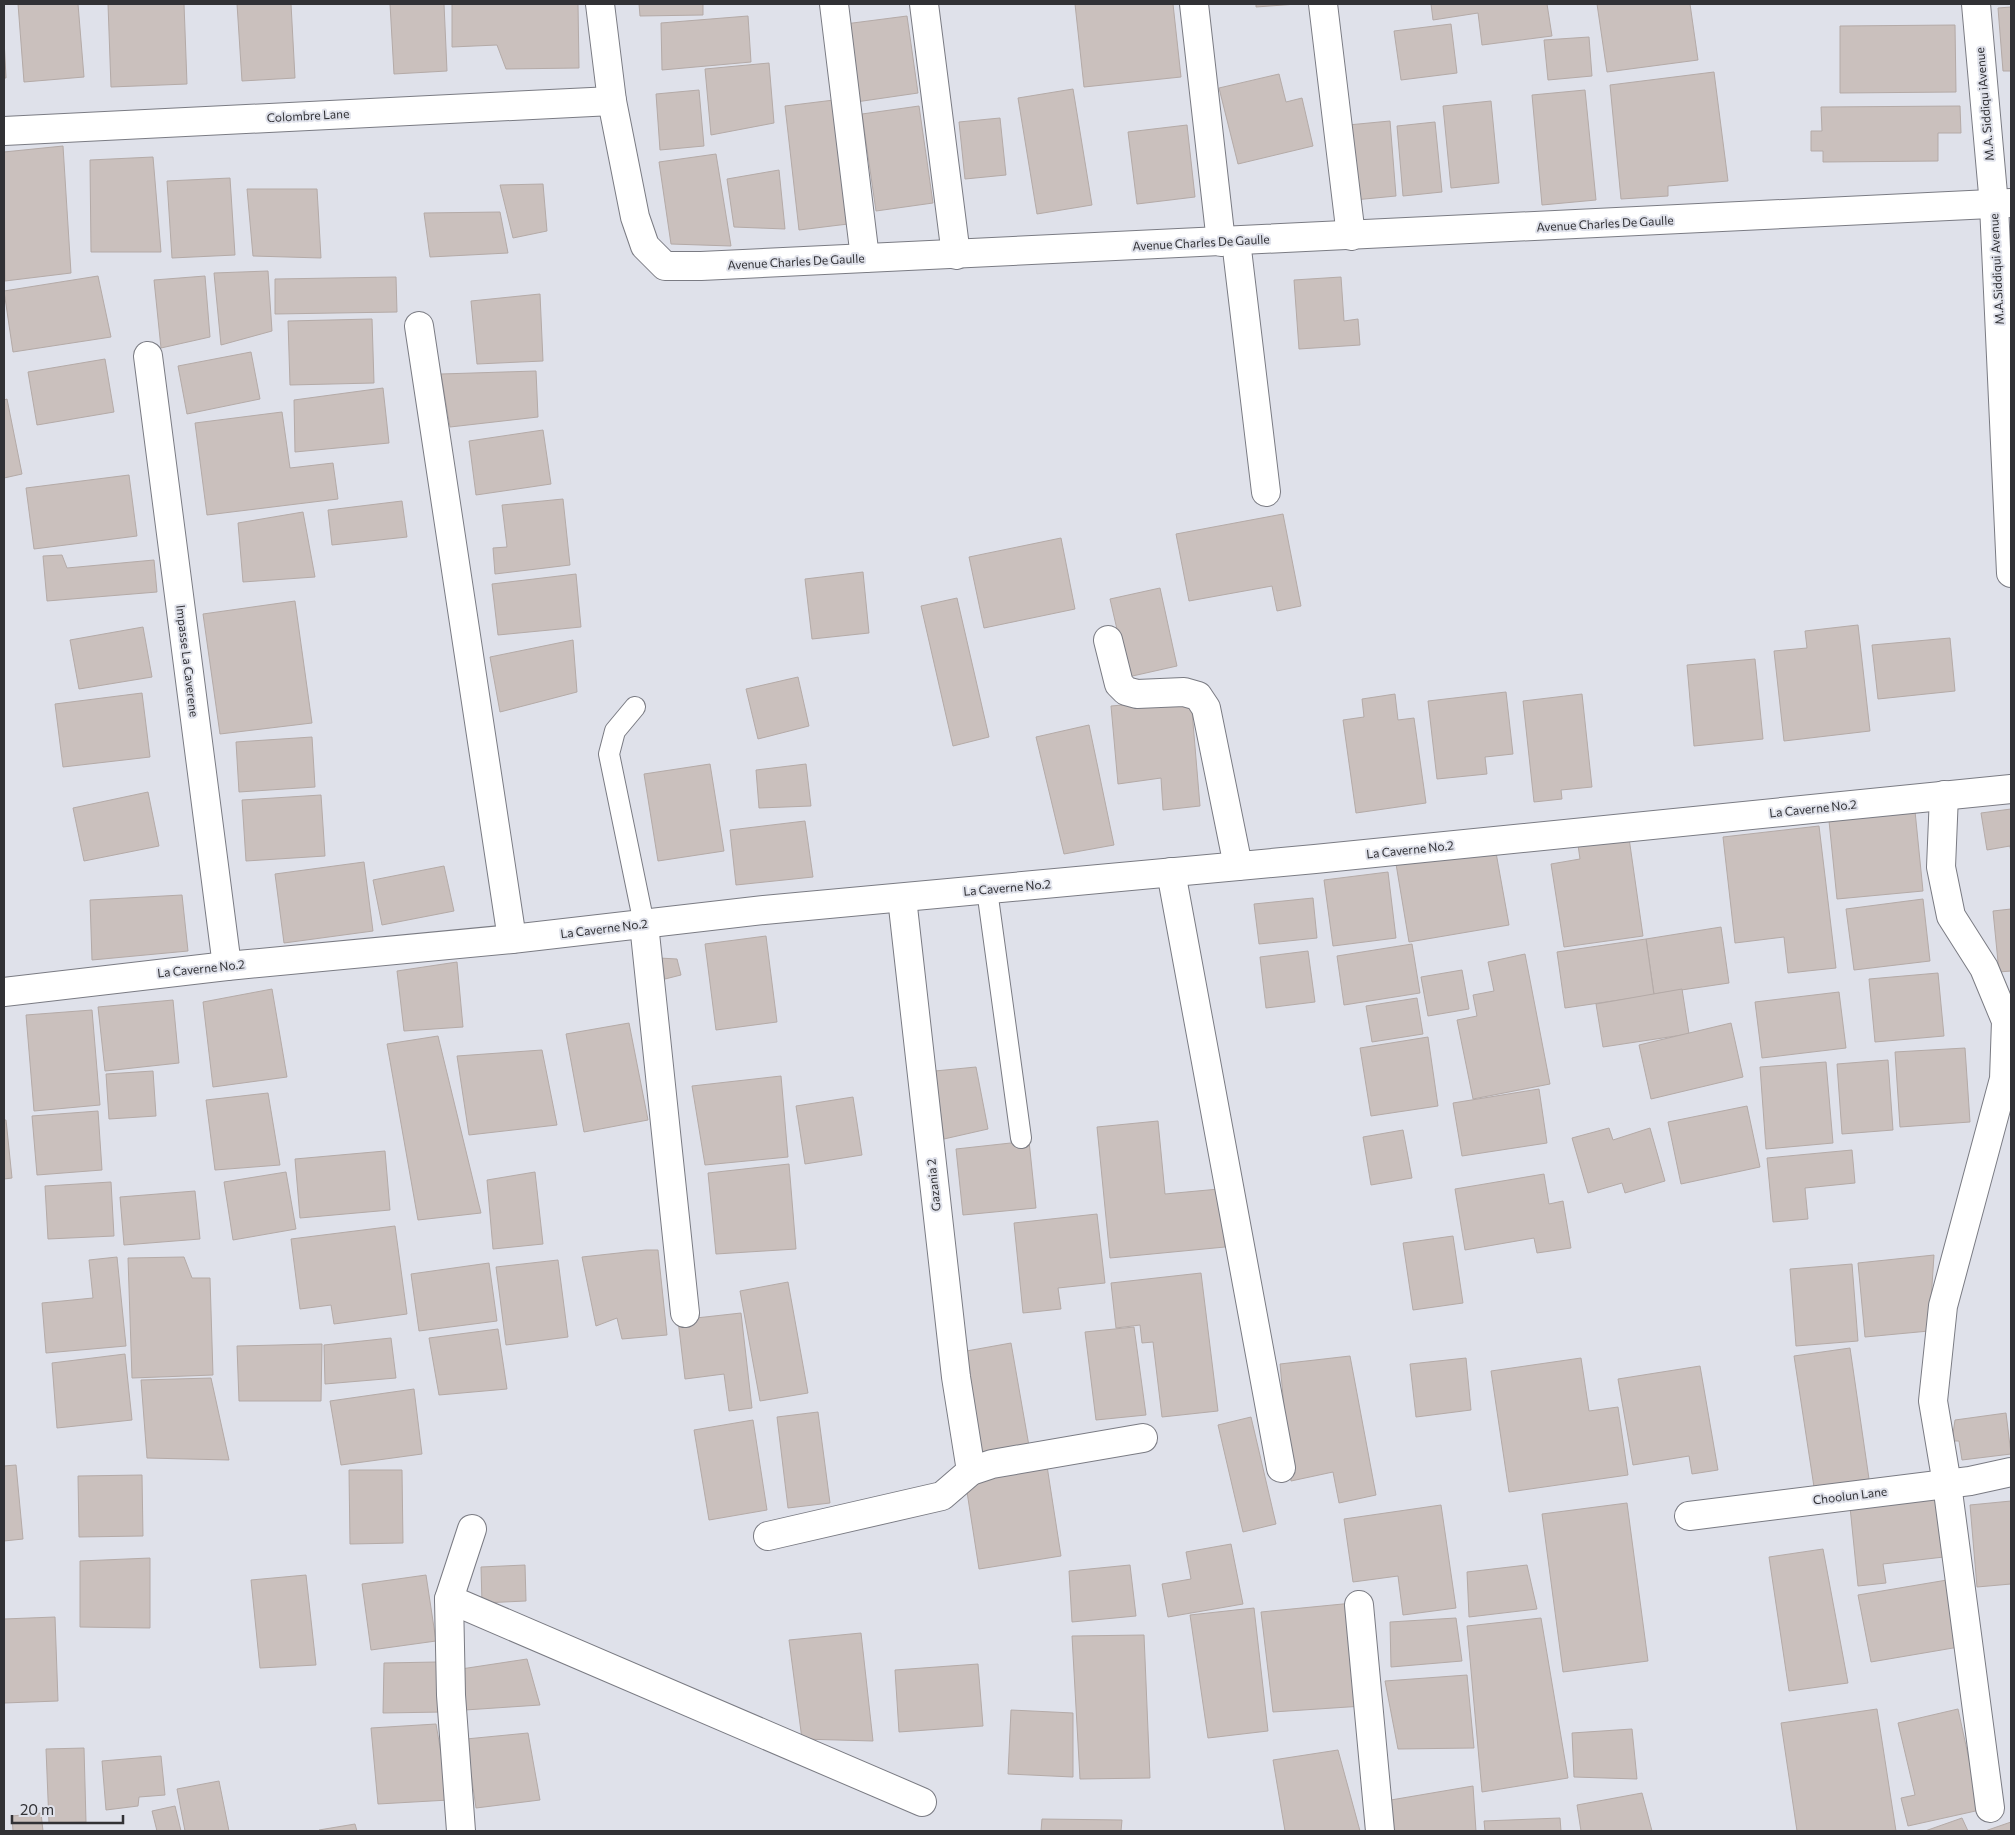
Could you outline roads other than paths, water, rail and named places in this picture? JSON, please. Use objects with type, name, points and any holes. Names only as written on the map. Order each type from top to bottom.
[{"type":"street","name":"Avenue Charles De Gaulle","points":[[600,4],[612,101],[640,233],[645,246],[664,266],[956,255],[2002,204]]},
{"type":"street","points":[[834,4],[865,258]]},
{"type":"street","points":[[924,4],[956,255]]},
{"type":"street","points":[[1194,4],[1266,492]]},
{"type":"street","points":[[1322,4],[1351,236]]},
{"type":"street","name":"M.A. Siddiqu iAvenue","points":[[1976,4],[2002,204]]},
{"type":"street","name":"Colombre Lane","points":[[4,131],[612,101]]},
{"type":"street","name":"M.A.Siddiqui Avenue","points":[[2002,204],[2011,573]]},
{"type":"street","points":[[419,326],[512,940]]},
{"type":"street","name":"Impasse La Caverene","points":[[148,356],[226,966]]},
{"type":"street","points":[[1108,640],[1119,684],[1126,691],[1137,694],[1184,692],[1198,696],[1206,708],[1238,866]]},
{"type":"street","name":"La Caverne No.2","points":[[4,992],[226,966],[512,940],[764,910],[1238,866],[2011,789]]},
{"type":"street","points":[[1944,795],[1941,867],[1951,916],[1984,968],[2006,1021],[2004,1079],[1942,1306],[1933,1401],[1947,1484],[1990,1808]]},
{"type":"street","points":[[1171,872],[1282,1468]]},
{"type":"street","name":"Gazania 2","points":[[902,898],[956,1377],[971,1472]]},
{"type":"street","points":[[644,924],[685,1313]]},
{"type":"street","points":[[768,1536],[942,1496],[971,1472],[992,1464],[1143,1438]]},
{"type":"street","name":"Choolun Lane","points":[[1689,1516],[1947,1484],[2011,1472]]},
{"type":"street","points":[[461,1831],[451,1695],[449,1599],[472,1529]]},
{"type":"street","points":[[449,1599],[922,1802]]},
{"type":"street","points":[[1359,1605],[1380,1831]]},
{"type":"lane","points":[[636,707],[615,731],[609,754],[644,924]]},
{"type":"lane","points":[[987,890],[1021,1138]]}]
